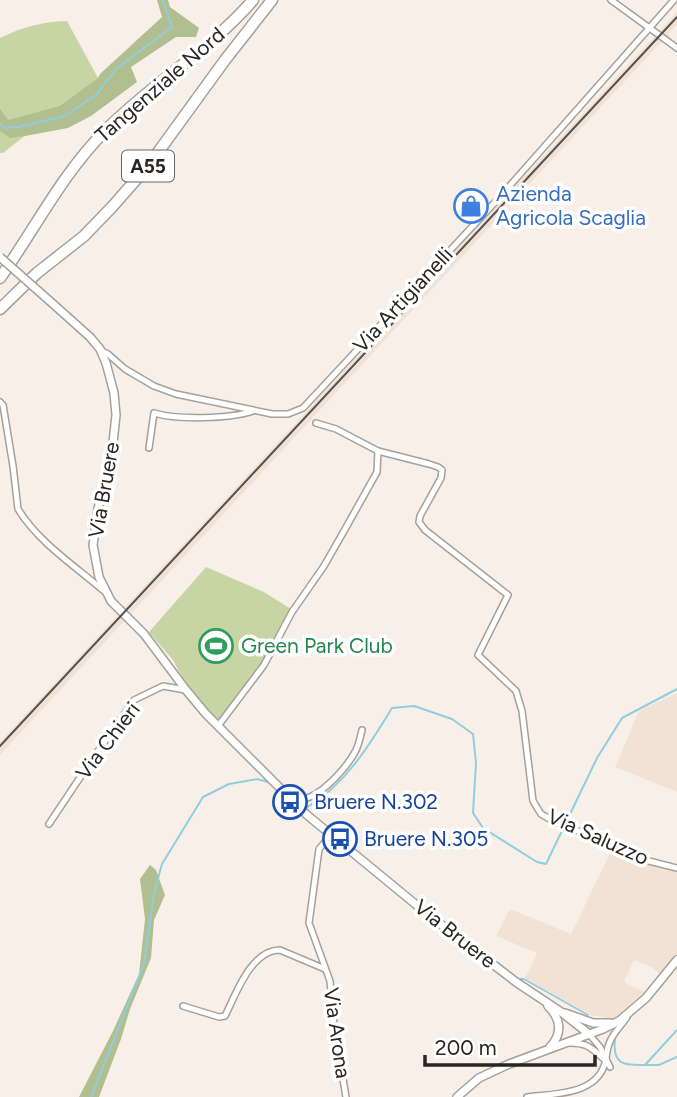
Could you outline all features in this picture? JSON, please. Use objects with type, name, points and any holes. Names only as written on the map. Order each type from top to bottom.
[{"type":"highway","name":"Tangenziale Nord","points":[[0,278],[67,175],[98,138],[118,118],[221,33],[253,0]]},
{"type":"highway","name":"Tangenziale Nord","points":[[0,309],[24,284],[84,236],[132,185],[230,52],[272,0]]},
{"type":"street","points":[[611,0],[677,48]]},
{"type":"street","name":"Via Artigianelli","points":[[100,349],[125,369],[154,386],[176,394],[272,414],[288,414],[303,408],[498,199],[674,0]]},
{"type":"street","name":"Via Bruere","points":[[0,257],[90,337],[100,349],[110,375],[116,415],[93,545],[96,570],[106,593],[144,634],[186,690],[218,726],[293,801],[331,835],[505,974],[589,1034]]},
{"type":"street","points":[[0,402],[8,430],[18,509],[24,519],[50,545],[106,593]]},
{"type":"street","points":[[149,448],[154,413],[176,418],[241,415],[256,410]]},
{"type":"street","points":[[218,726],[264,665],[292,612],[324,566],[377,472],[379,451],[336,429],[316,423]]},
{"type":"street","name":"Via Saluzzo","points":[[379,451],[442,470],[441,478],[419,522],[425,530],[508,594],[478,655],[516,691],[522,711],[533,801],[541,814],[637,858],[677,868]]},
{"type":"street","name":"Via Chieri","points":[[49,824],[134,700],[163,686],[186,690]]},
{"type":"street","points":[[293,801],[311,797],[342,770],[354,755],[362,730]]},
{"type":"street","name":"Via Arona","points":[[331,835],[319,849],[309,923],[330,981],[346,1097]]},
{"type":"street","name":"Via Arona","points":[[183,1006],[219,1017],[225,1016],[246,974],[260,958],[272,950],[280,950],[326,969]]},
{"type":"street","points":[[457,1097],[480,1078],[619,1021],[646,998],[677,960]]},
{"type":"street","points":[[540,998],[553,1011],[560,1028],[556,1040],[543,1052]]},
{"type":"street","points":[[561,1012],[593,1023],[619,1021]]},
{"type":"street","points":[[527,1097],[572,1091],[590,1084],[598,1077],[604,1066],[609,1044],[629,1014]]},
{"type":"street","points":[[589,1034],[600,1047],[605,1060]]},
{"type":"street","points":[[564,1043],[589,1046],[610,1067]]},
{"type":"shaded area","points":[[677,12],[677,25],[0,755],[0,742]]},
{"type":"shaded area","points":[[677,693],[677,792],[615,767],[639,711]]},
{"type":"shaded area","points":[[612,849],[637,861],[677,871],[677,953],[660,974],[634,960],[624,982],[645,992],[613,1019],[591,1015],[525,978],[537,953],[496,936],[510,909],[571,934]]},
{"type":"green space","points":[[157,0],[168,0],[170,7],[199,28],[196,37],[176,37],[131,67],[137,82],[91,116],[68,128],[10,138],[0,131],[0,109],[8,120],[60,106],[98,78],[162,17]]},
{"type":"green space","points":[[67,21],[98,78],[0,153],[0,38],[32,26]]},
{"type":"green space","name":"Green Park Club","points":[[206,567],[264,592],[291,609],[261,665],[221,720],[199,710],[173,660],[149,632]]},
{"type":"green space","points":[[150,865],[156,870],[165,895],[154,920],[151,958],[99,1097],[79,1097],[139,974],[145,919],[140,879]]},
{"type":"waterway","points":[[0,123],[4,128],[19,127],[65,116],[96,95],[116,69],[172,27],[163,0]]},
{"type":"waterway","points":[[306,808],[320,799],[344,776],[365,750],[392,708],[414,706],[452,719],[473,734],[476,763],[473,813],[483,828],[537,862],[546,864],[597,758],[622,718],[677,689]]},
{"type":"waterway","points":[[91,1097],[144,964],[154,893],[162,864],[203,797],[229,784],[257,779],[272,785]]},
{"type":"waterway","points":[[276,789],[289,806],[297,811]]},
{"type":"waterway","points":[[518,979],[524,979],[588,1015]]},
{"type":"waterway","points":[[615,1038],[615,1054],[621,1062],[645,1065],[677,1030]]},
{"type":"waterway","points":[[645,1065],[659,1065],[677,1057]]},
{"type":"railway","points":[[0,746],[677,17]]},
{"type":"place","name":"Azienda Agricola Scaglia","points":[[471,206]]},
{"type":"place","name":"Green Park Club","points":[[216,646]]},
{"type":"place","name":"Bruere N.302","points":[[290,802]]},
{"type":"place","name":"Bruere N.305","points":[[340,839]]}]
